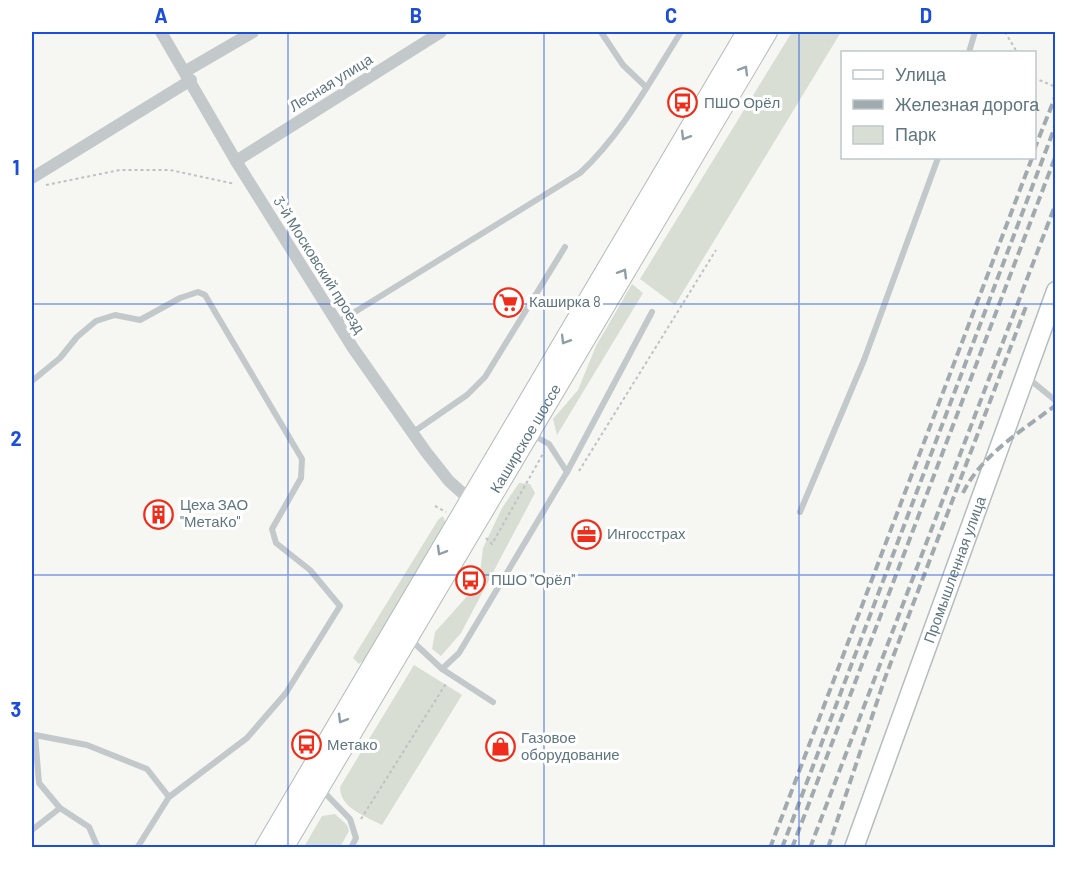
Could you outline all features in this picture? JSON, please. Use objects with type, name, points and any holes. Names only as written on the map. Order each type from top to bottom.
[{"type":"main road","name":"Каширское шоссе","points":[[265,848],[747,32]]},
{"type":"main road","name":"Каширское шоссе","points":[[283,848],[767,32]]},
{"type":"street","name":"3-й Московский проезд","points":[[161,32],[189,75],[236,161],[337,323],[412,433],[449,481],[470,500]]},
{"type":"street","points":[[32,178],[253,32]]},
{"type":"street","name":"Лесная улица","points":[[236,161],[441,32]]},
{"type":"street","name":"Промышленная улица","points":[[854,848],[1056,291]]},
{"type":"lane","points":[[601,32],[623,65],[646,87]]},
{"type":"lane","points":[[337,323],[580,172],[602,153],[618,133],[681,32]]},
{"type":"lane","points":[[969,51],[975,32]]},
{"type":"lane","points":[[800,512],[864,360],[938,159]]},
{"type":"lane","points":[[412,433],[481,382],[565,247]]},
{"type":"lane","points":[[32,381],[60,358],[77,337],[96,321],[115,315],[140,320],[180,298],[198,292],[205,295],[302,459],[301,478],[272,529],[276,543],[310,570],[340,606],[286,693],[248,738],[169,797],[137,848]]},
{"type":"lane","points":[[442,669],[459,653],[567,472],[652,312]]},
{"type":"lane","points":[[1025,376],[1056,401]]},
{"type":"lane","points":[[528,432],[549,444],[567,472]]},
{"type":"lane","points":[[408,638],[442,669],[493,702]]},
{"type":"lane","points":[[98,848],[89,827],[60,808],[39,783],[35,735],[87,745],[147,769],[169,797]]},
{"type":"lane","points":[[320,787],[350,819],[356,838],[351,848]]},
{"type":"lane","points":[[32,830],[60,808]]},
{"type":"path","points":[[1005,32],[1016,51]]},
{"type":"path","points":[[1036,78],[1056,87]]},
{"type":"path","points":[[43,186],[120,170],[170,170],[253,187]]},
{"type":"path","points":[[480,533],[492,544],[549,444]]},
{"type":"green space","points":[[792,32],[841,32],[675,305],[640,279]]},
{"type":"green space","points":[[632,284],[643,293],[557,435],[553,419],[578,390],[596,346]]},
{"type":"green space","points":[[519,483],[530,484],[535,493],[461,633],[441,656],[432,649],[435,632],[479,583],[483,548],[502,508]]},
{"type":"green space","points":[[443,516],[446,525],[368,657],[359,664],[353,658],[438,520]]},
{"type":"green space","points":[[414,665],[462,695],[382,825],[361,815],[349,806],[344,801],[340,787]]},
{"type":"green space","points":[[335,814],[347,825],[349,831],[340,847],[304,847],[322,816]]},
{"type":"railway","points":[[1036,145],[1056,95]]},
{"type":"railway","points":[[782,848],[1056,124]]},
{"type":"railway","points":[[792,848],[1056,155]]},
{"type":"railway","points":[[770,848],[1032,159]]},
{"type":"railway","points":[[810,848],[1056,203]]},
{"type":"railway","points":[[828,848],[885,678],[1027,304]]},
{"type":"railway","points":[[963,493],[980,467],[992,455],[1056,405]]},
{"type":"place","name":"ПШО Орёл","points":[[683,103]]},
{"type":"place","name":"Каширка 8","points":[[508,302]]},
{"type":"place","name":"Цеха ЗАО \"МетаКо\"","points":[[159,514]]},
{"type":"place","name":"Ингосстрах","points":[[586,534]]},
{"type":"place","name":"ПШО \"Орёл\"","points":[[470,580]]},
{"type":"place","name":"Метако","points":[[306,745]]},
{"type":"place","name":"Газовое оборудование","points":[[500,747]]}]
